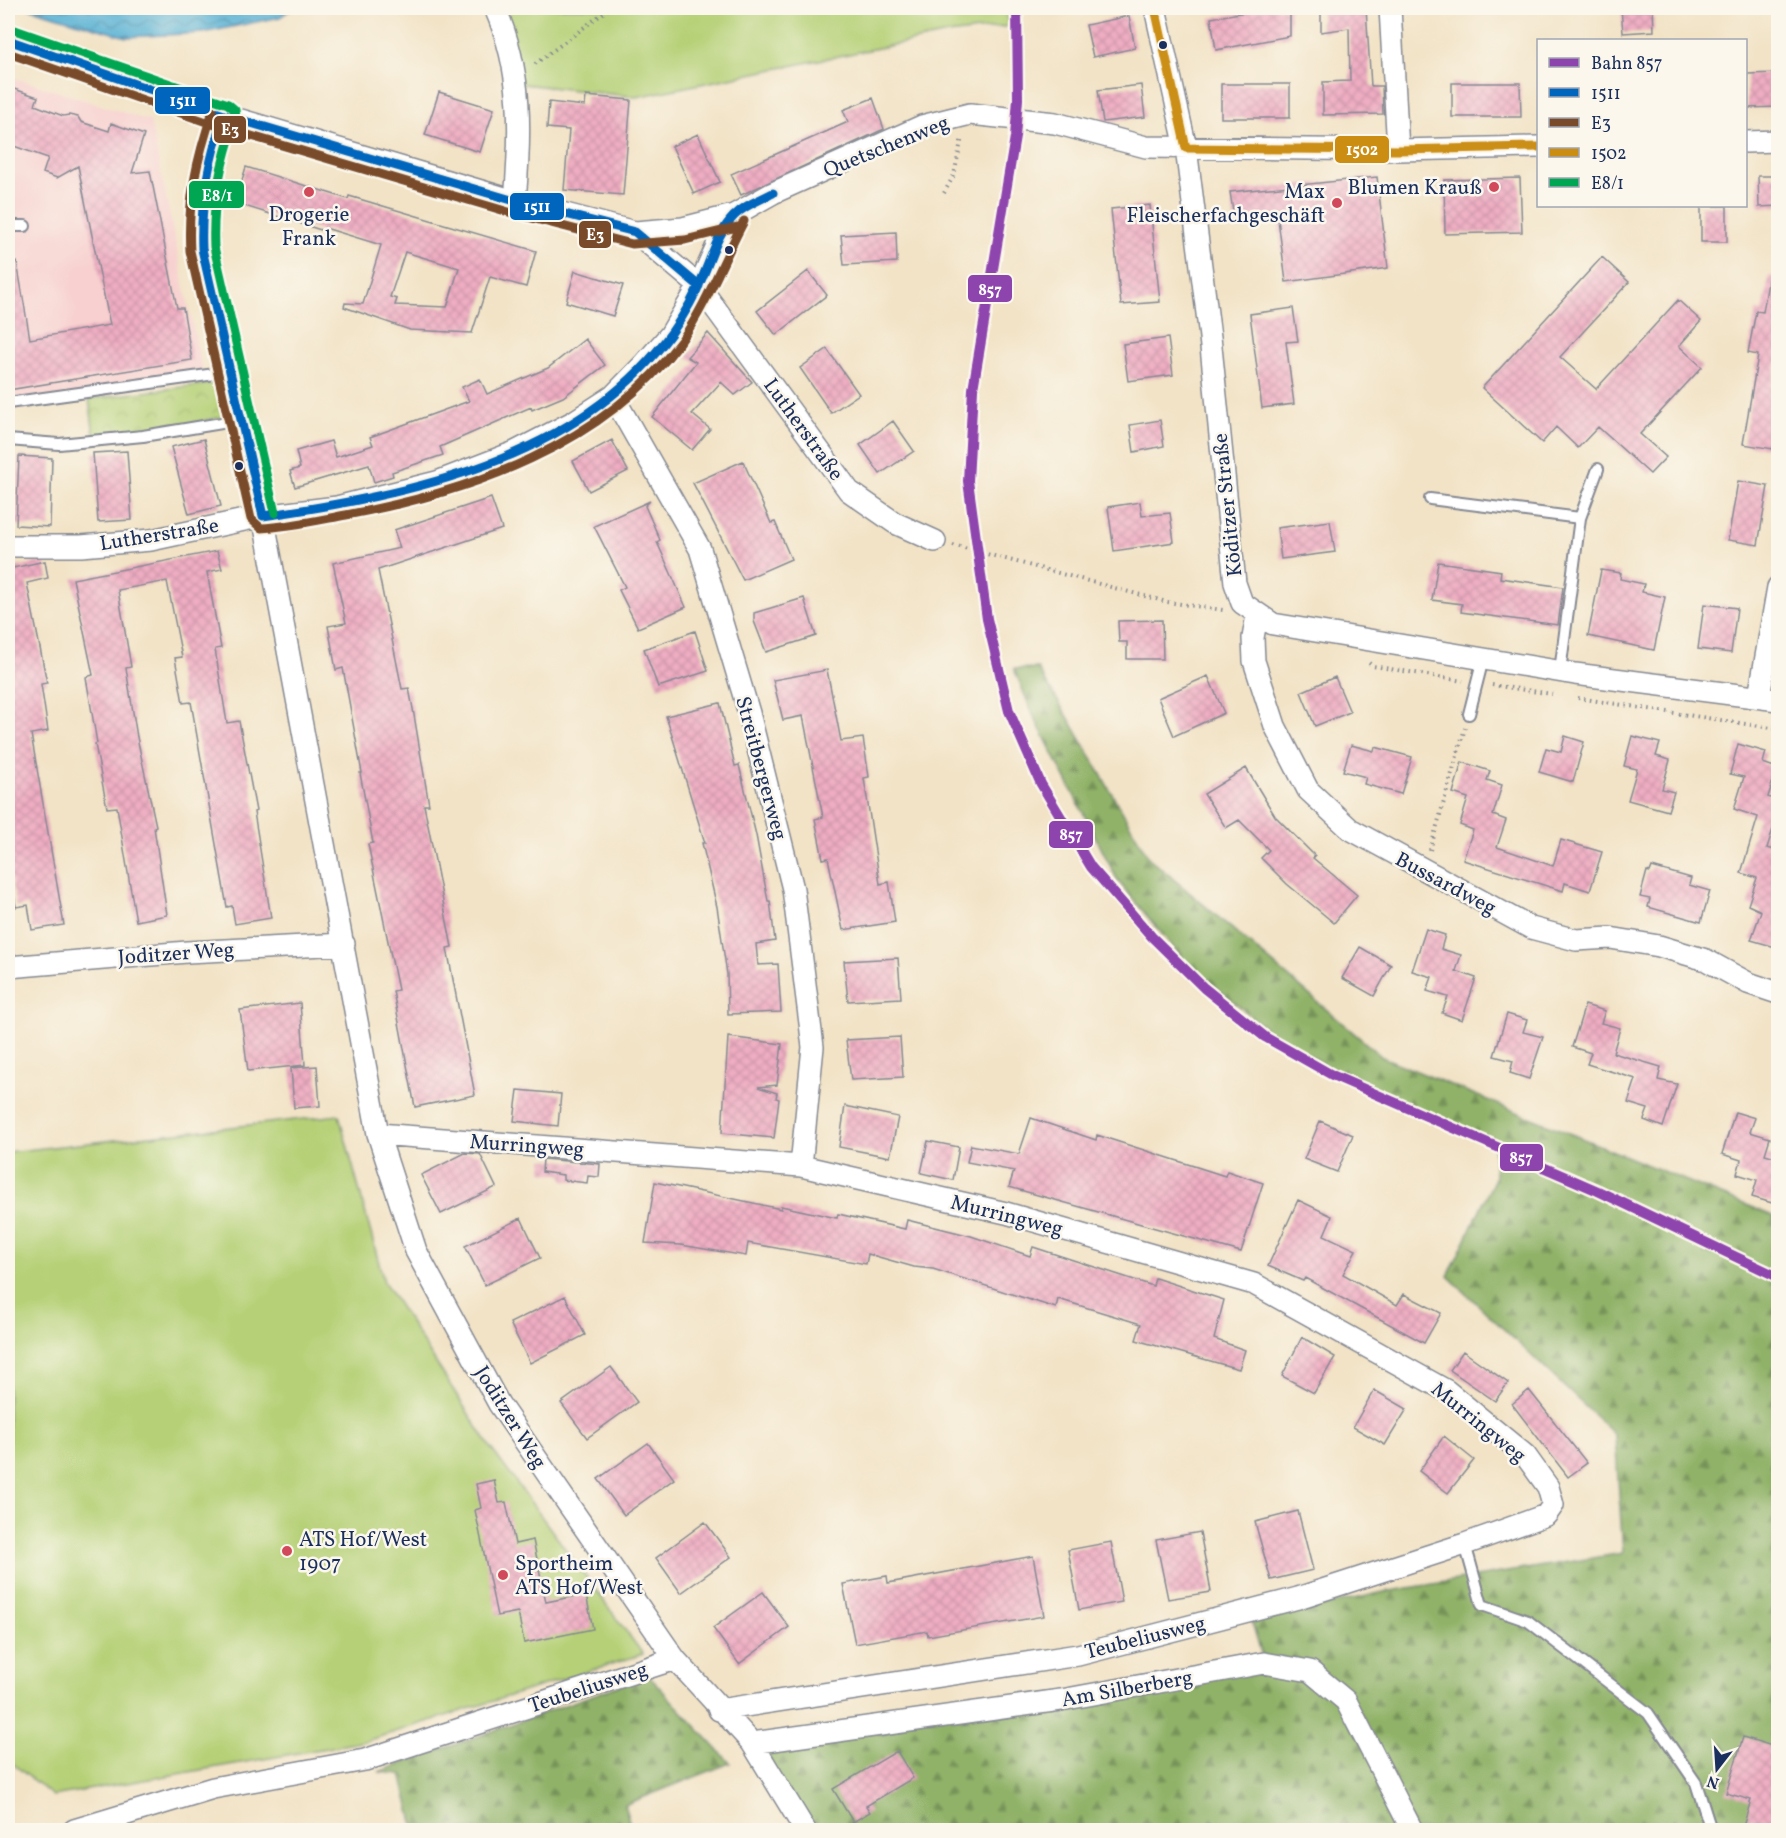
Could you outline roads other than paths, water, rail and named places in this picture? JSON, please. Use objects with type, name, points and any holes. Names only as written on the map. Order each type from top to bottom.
[{"type":"street","points":[[495,8],[509,40],[521,123],[515,201]]},
{"type":"street","name":"Köditzer Straße","points":[[1155,8],[1186,148],[1210,337],[1235,583],[1242,603],[1273,624],[1560,671],[1769,698]]},
{"type":"street","points":[[1390,8],[1398,150]]},
{"type":"street","points":[[8,40],[224,115],[515,201],[635,232],[682,228],[734,215]]},
{"type":"street","name":"Quetschenweg","points":[[734,215],[773,193],[922,126],[970,114],[1055,123],[1146,147],[1398,150],[1537,147]]},
{"type":"street","points":[[1747,142],[1779,141]]},
{"type":"street","name":"Lutherstraße","points":[[8,546],[81,546],[151,540],[263,516],[338,507],[437,482],[514,452],[573,422],[613,396],[670,335],[699,286],[720,239],[734,215]]},
{"type":"street","name":"Lutherstraße","points":[[635,232],[699,286],[849,490],[896,523],[935,542]]},
{"type":"street","name":"Streitbergerweg","points":[[613,396],[700,549],[749,713],[793,889],[813,1047],[801,1166]]},
{"type":"street","name":"Joditzer Weg","points":[[263,516],[378,1134],[416,1251],[499,1404],[675,1659],[719,1710],[752,1743],[805,1830]]},
{"type":"street","points":[[1769,698],[1779,587]]},
{"type":"street","name":"Bussardweg","points":[[1257,615],[1253,638],[1254,662],[1275,726],[1308,790],[1350,829],[1532,928],[1576,940],[1610,938],[1659,946],[1706,960],[1748,983],[1779,993]]},
{"type":"street","name":"Joditzer Weg","points":[[8,967],[187,952],[344,944]]},
{"type":"street","name":"Murringweg","points":[[378,1134],[801,1166],[1006,1213],[1254,1284],[1448,1390],[1525,1455],[1548,1487],[1553,1505]]},
{"type":"street","name":"Teubeliusweg","points":[[719,1710],[1078,1655],[1298,1598],[1546,1515],[1553,1505]]},
{"type":"street","name":"Teubeliusweg","points":[[74,1830],[213,1788],[365,1760],[675,1659]]},
{"type":"street","name":"Am Silberberg","points":[[752,1743],[1061,1700],[1264,1663],[1310,1671],[1346,1701],[1412,1830]]},
{"type":"lane","points":[[8,226],[25,226]]},
{"type":"lane","points":[[8,403],[229,372]]},
{"type":"lane","points":[[8,440],[59,444],[143,436],[240,420]]},
{"type":"lane","points":[[1560,671],[1580,518],[1598,469]]},
{"type":"lane","points":[[1430,499],[1580,518]]},
{"type":"lane","points":[[1469,714],[1483,659]]},
{"type":"lane","points":[[1465,1544],[1482,1605],[1528,1621],[1648,1713],[1696,1783],[1711,1830]]},
{"type":"water","points":[[28,8],[293,8],[280,17],[203,33],[126,37]]},
{"type":"rail line","name":"857","points":[[1017,8],[1018,99],[1015,137],[973,389],[968,481],[987,619],[1009,711],[1041,784],[1091,867],[1152,937],[1204,988],[1265,1037],[1332,1075],[1598,1191],[1778,1277]]},
{"type":"place","name":"Blumen Krauß","points":[[1494,187]]},
{"type":"place","name":"Drogerie Frank","points":[[309,192]]},
{"type":"place","name":"Max Fleischerfachgeschäft","points":[[1337,203]]},
{"type":"place","name":"ATS Hof/West 1907","points":[[287,1551]]},
{"type":"place","name":"Sportheim ATS Hof/West","points":[[503,1575]]}]
